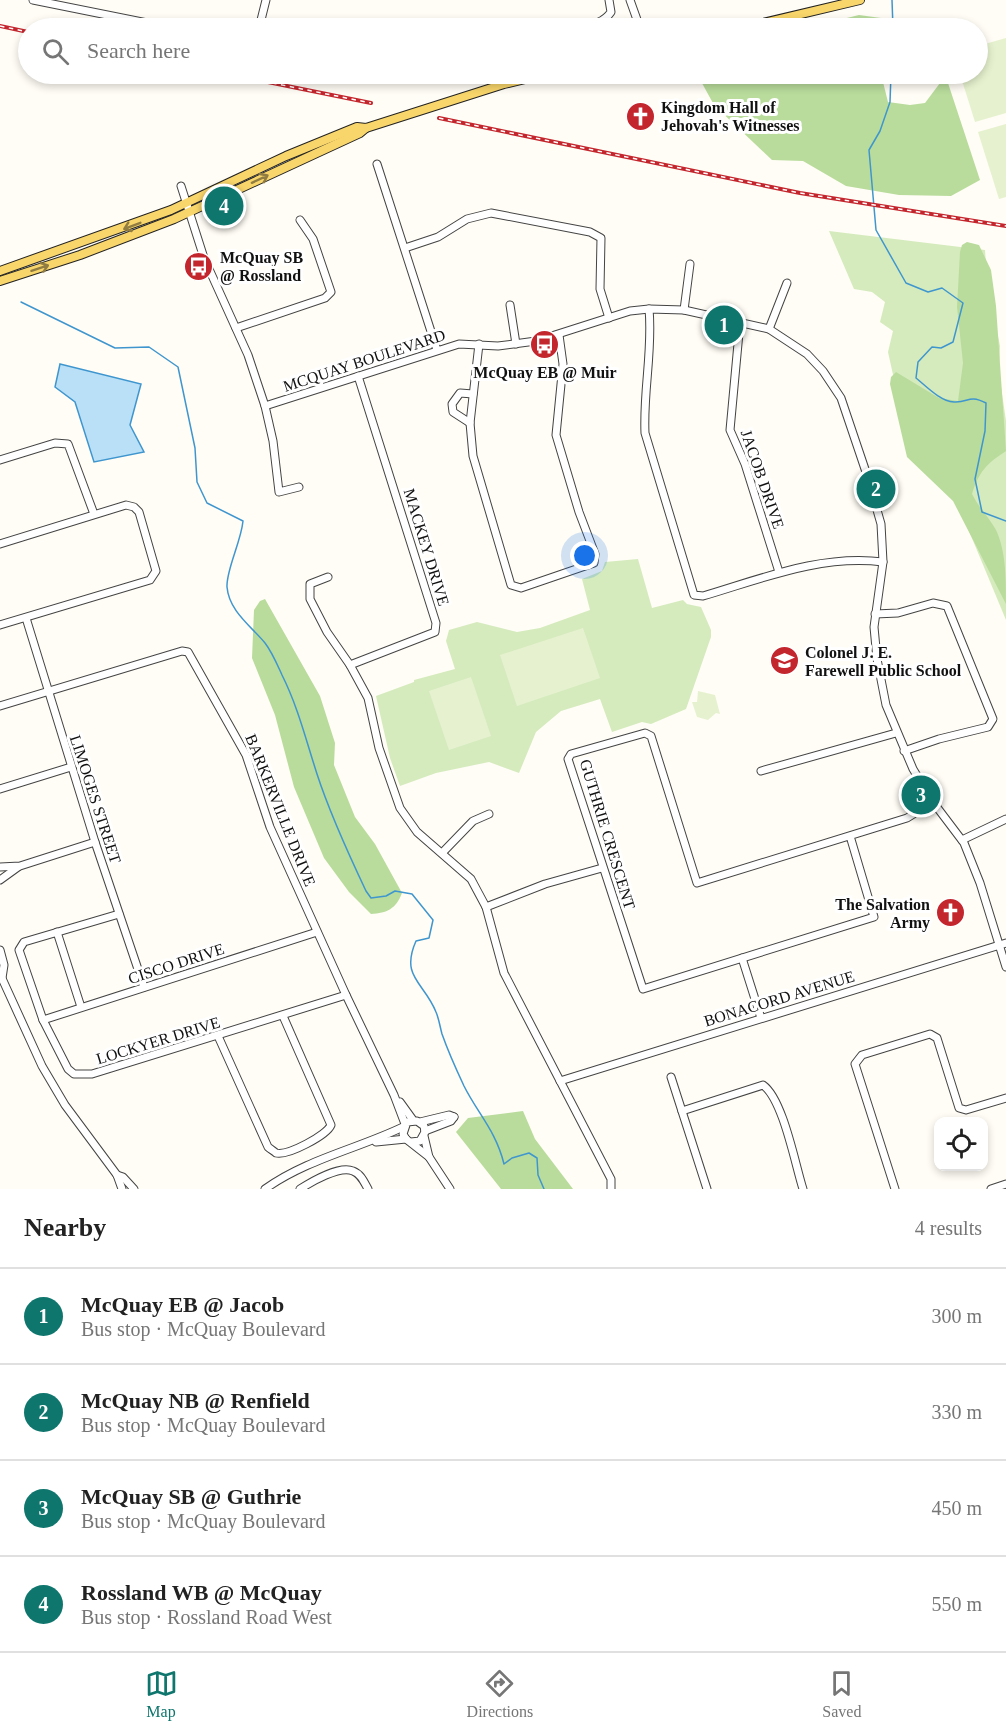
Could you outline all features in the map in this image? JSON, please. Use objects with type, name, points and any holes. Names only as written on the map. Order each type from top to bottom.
[{"type":"main road","points":[[784,18],[860,0]]},
{"type":"main road","points":[[0,281],[121,241],[188,213],[360,133],[366,128],[504,84]]},
{"type":"main road","points":[[0,271],[112,233],[186,203],[357,127],[366,128]]},
{"type":"street","points":[[33,0],[122,18]]},
{"type":"street","points":[[262,18],[266,0]]},
{"type":"street","points":[[630,0],[636,18]]},
{"type":"street","points":[[604,18],[611,12],[610,2]]},
{"type":"street","points":[[377,164],[437,350]]},
{"type":"street","name":"MCQUAY BOULEVARD","points":[[181,186],[207,267],[236,328],[265,406],[459,344],[516,345],[649,309],[684,310],[769,329],[807,354],[823,371],[841,398],[881,524],[883,562],[875,614],[880,677],[896,733],[933,802],[962,840],[1003,944],[1006,967]]},
{"type":"street","points":[[405,248],[438,237],[466,219],[490,213],[590,232],[602,238],[600,289],[609,318]]},
{"type":"street","points":[[236,328],[325,298],[331,292],[313,239],[300,220]]},
{"type":"street","points":[[684,310],[690,264]]},
{"type":"street","points":[[769,329],[787,283]]},
{"type":"street","points":[[510,305],[516,345]]},
{"type":"street","points":[[649,309],[651,335],[644,411],[645,433],[693,595],[703,596],[779,572],[853,559],[883,562]]},
{"type":"street","name":"JACOB DRIVE","points":[[740,322],[730,430],[745,464],[779,572]]},
{"type":"street","points":[[479,344],[470,423],[473,456],[511,585],[521,588],[594,563],[595,554],[579,512],[556,435],[563,364],[559,335]]},
{"type":"street","name":"MACKEY DRIVE","points":[[350,665],[428,637],[435,632],[429,601],[358,376]]},
{"type":"street","points":[[470,423],[453,412],[452,404],[460,393],[473,394]]},
{"type":"street","points":[[265,406],[273,441],[279,492],[299,487]]},
{"type":"street","points":[[0,460],[55,442],[68,444],[94,514]]},
{"type":"street","points":[[0,544],[126,505],[134,507],[139,513],[155,565],[153,578],[0,625]]},
{"type":"street","points":[[328,577],[310,584],[310,599],[327,632],[350,665],[368,698],[378,748],[400,808],[417,832],[443,852],[471,879],[486,907],[504,973],[611,1179],[611,1189]]},
{"type":"street","points":[[875,614],[898,613],[933,603],[947,606],[993,719],[988,727],[939,739],[904,751]]},
{"type":"street","name":"LIMOGES STREET","points":[[26,618],[71,767],[144,987]]},
{"type":"street","name":"BARKERVILLE DRIVE","points":[[0,706],[182,651],[188,652],[246,755],[270,827],[345,995],[394,1095],[408,1141]]},
{"type":"street","name":"GUTHRIE CRESCENT","points":[[850,836],[874,917],[643,989],[568,759],[572,754],[645,733],[651,736],[697,883],[907,818],[933,802]]},
{"type":"street","points":[[761,771],[896,733]]},
{"type":"street","points":[[0,789],[71,767]]},
{"type":"street","points":[[443,852],[473,821],[489,814]]},
{"type":"street","points":[[962,840],[1006,819]]},
{"type":"street","points":[[0,867],[20,866],[95,842]]},
{"type":"street","points":[[0,880],[20,866]]},
{"type":"street","points":[[486,907],[545,884],[602,868]]},
{"type":"street","name":"LOCKYER DRIVE","points":[[119,914],[24,942],[19,950],[43,1020],[68,1069],[74,1074],[81,1075],[218,1036],[345,995]]},
{"type":"street","points":[[57,932],[81,1007]]},
{"type":"street","name":"CISCO DRIVE","points":[[43,1020],[317,932]]},
{"type":"street","name":"BONACORD AVENUE","points":[[560,1081],[1003,944]]},
{"type":"street","points":[[0,950],[4,965],[1,976],[21,1024],[65,1105],[117,1175],[122,1189]]},
{"type":"street","points":[[742,958],[761,1018]]},
{"type":"street","points":[[218,1036],[268,1147],[276,1153],[285,1153],[326,1134],[332,1125],[282,1016]]},
{"type":"street","points":[[895,1189],[855,1064],[862,1055],[930,1034],[937,1038],[959,1108],[966,1110],[1006,1098]]},
{"type":"street","points":[[671,1077],[707,1189]]},
{"type":"street","points":[[682,1111],[763,1085],[770,1090],[803,1189]]},
{"type":"street","name":"BARKERVILLE DRIVE","points":[[394,1095],[425,1133],[429,1157]]},
{"type":"street","points":[[265,1189],[332,1153],[370,1142],[416,1121],[449,1115],[454,1117],[451,1121],[425,1133],[417,1142],[370,1142]]},
{"type":"street","points":[[408,1141],[429,1157],[450,1189]]},
{"type":"street","points":[[300,1189],[348,1169],[360,1175],[368,1189]]},
{"type":"street","points":[[117,1175],[123,1177],[134,1189]]},
{"type":"street","points":[[991,1189],[1006,1184]]},
{"type":"green space","points":[[859,15],[881,18],[847,18]]},
{"type":"green space","points":[[1006,38],[1006,113],[975,122],[963,84],[988,84],[988,43]]},
{"type":"green space","points":[[702,84],[884,84],[888,102],[910,105],[925,103],[939,84],[948,84],[980,180],[951,196],[899,195],[846,186],[803,161],[772,160],[714,105]]},
{"type":"green space","points":[[1006,124],[1006,197],[999,199],[978,132]]},
{"type":"green space","points":[[829,231],[985,250],[987,280],[1000,346],[999,373],[1006,421],[1006,620],[954,495],[902,415],[888,352],[893,331],[880,322],[885,302],[872,292],[854,289]]},
{"type":"green space","points":[[967,242],[979,245],[991,270],[996,306],[1006,451],[984,469],[972,494],[996,530],[1002,547],[1006,604],[953,501],[907,457],[890,384],[891,377],[896,372],[939,398],[958,401],[963,363],[957,307],[960,252],[962,245]]},
{"type":"green space","points":[[638,559],[652,608],[683,600],[687,604],[701,607],[711,630],[711,637],[686,709],[651,724],[642,722],[612,732],[600,699],[561,711],[536,732],[519,773],[489,762],[436,773],[400,786],[390,758],[376,696],[414,682],[414,680],[455,669],[446,641],[449,630],[477,622],[517,632],[540,628],[590,610],[582,579],[602,571],[605,562]]},
{"type":"green space","points":[[265,599],[320,696],[335,743],[334,765],[355,817],[375,844],[402,893],[394,906],[382,913],[371,914],[349,892],[324,858],[294,787],[275,715],[252,658],[254,610],[260,601]]},
{"type":"green space","points":[[583,628],[600,678],[517,706],[500,655]]},
{"type":"green space","points":[[471,677],[491,736],[449,750],[429,691]]},
{"type":"green space","points":[[698,691],[715,695],[720,714],[716,713],[708,720],[697,717],[692,702],[697,702]]},
{"type":"green space","points":[[523,1111],[535,1139],[573,1189],[501,1189],[456,1132],[468,1118]]},
{"type":"water","points":[[60,364],[141,384],[130,425],[144,452],[94,462],[75,402],[55,387]]},
{"type":"waterway","points":[[892,0],[893,18]]},
{"type":"waterway","points":[[891,84],[890,102],[880,131],[869,150],[876,230],[906,283],[928,292],[942,288],[963,303],[953,342],[941,348],[932,347],[918,362],[916,378],[934,393],[949,401],[959,402],[972,399],[986,403],[985,431],[975,479],[982,512],[1006,521]]},
{"type":"waterway","points":[[21,302],[115,348],[149,347],[178,367],[195,448],[197,482],[207,503],[243,521],[227,580],[232,603],[236,611],[270,650],[288,687],[328,804],[366,891],[371,898],[386,896],[395,891],[412,894],[433,920],[429,938],[416,941],[412,953],[412,971],[436,1012],[455,1067],[469,1096],[492,1132],[504,1164],[512,1158],[529,1153],[537,1158],[538,1175],[544,1189]]},
{"type":"railway","points":[[0,26],[18,30]]},
{"type":"railway","points":[[277,84],[371,103]]},
{"type":"railway","points":[[439,118],[800,193],[1006,226]]},
{"type":"place","name":"Kingdom Hall of Jehovah's Witnesses","points":[[640,116]]},
{"type":"place","name":"Rossland WB @ McQuay","points":[[224,206]]},
{"type":"place","name":"McQuay SB @ Rossland","points":[[199,266]]},
{"type":"place","name":"McQuay EB @ Jacob","points":[[724,325]]},
{"type":"place","name":"McQuay EB @ Muir","points":[[545,344]]},
{"type":"place","name":"McQuay NB @ Renfield","points":[[876,489]]},
{"type":"place","name":"Colonel J. E. Farewell Public School","points":[[784,661]]},
{"type":"place","name":"McQuay SB @ Guthrie","points":[[921,795]]},
{"type":"place","name":"The Salvation Army","points":[[951,913]]}]
